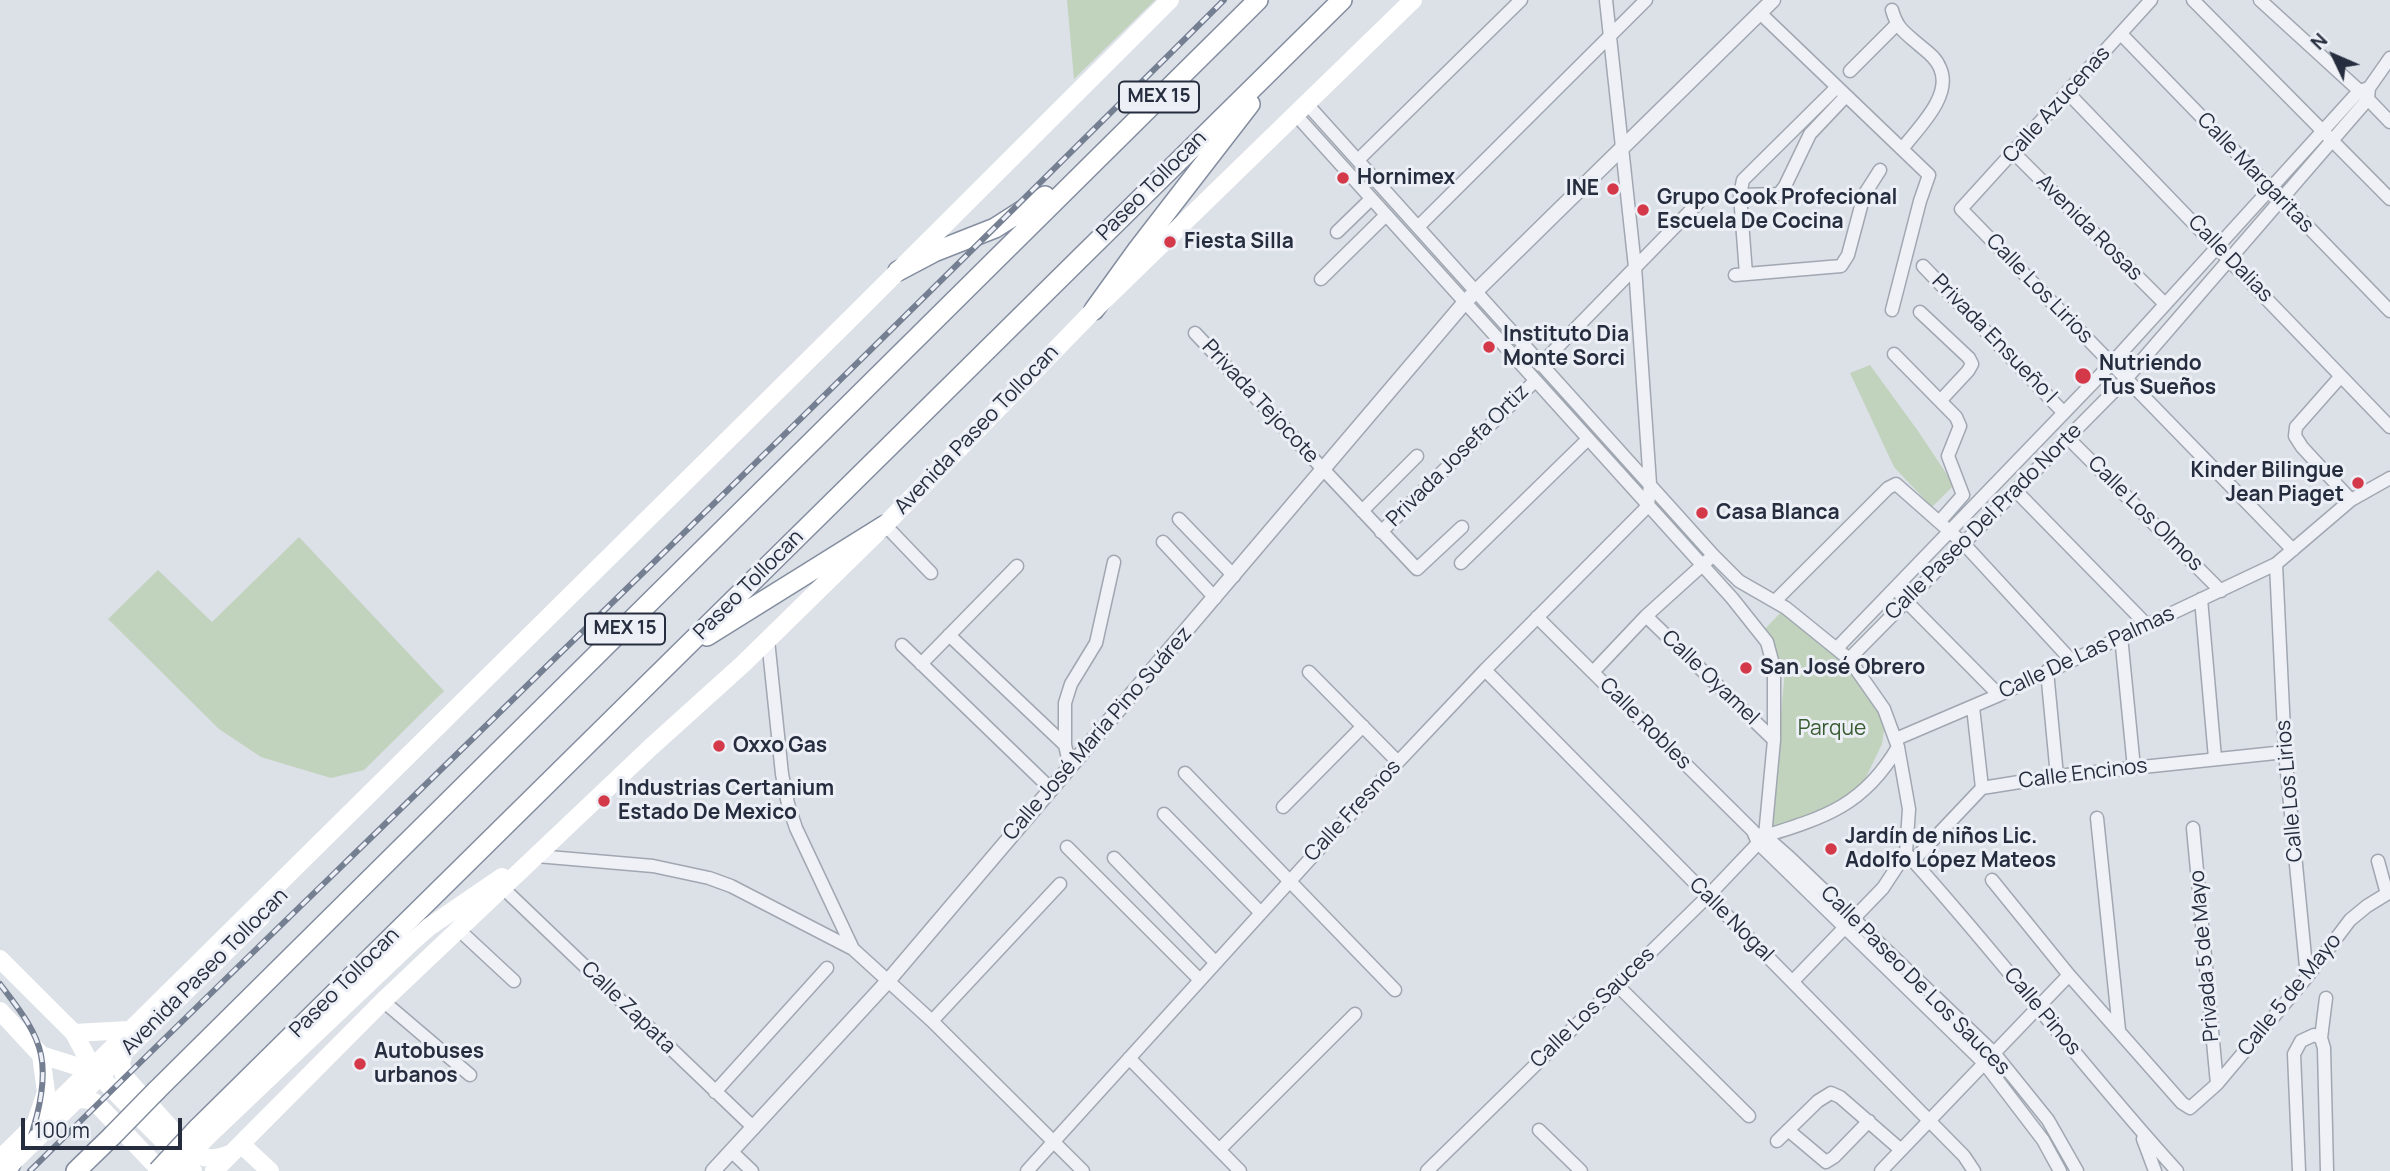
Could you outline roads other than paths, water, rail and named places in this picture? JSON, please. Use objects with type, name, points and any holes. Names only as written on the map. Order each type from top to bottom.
[{"type":"highway","points":[[1229,28],[1248,0]]},
{"type":"highway","name":"MEX 15","points":[[76,1171],[1258,0]]},
{"type":"highway","name":"Paseo Tollocan","points":[[160,1171],[203,1132],[680,653],[1342,0]]},
{"type":"highway","points":[[1094,310],[1246,109],[1272,68]]},
{"type":"highway","points":[[898,271],[934,252],[995,228],[1089,165]]},
{"type":"highway","points":[[680,653],[885,525]]},
{"type":"main road","name":"Avenida Paseo Tollocan","points":[[0,1159],[1170,0]]},
{"type":"main road","name":"Avenida Paseo Tollocan","points":[[214,1171],[383,1000],[768,640],[885,525],[1094,310],[1413,0]]},
{"type":"main road","name":"Avenida Paseo Tollocan","points":[[4,1171],[363,815],[385,787],[397,766]]},
{"type":"main road","name":"Avenida Paseo Tollocan","points":[[174,1171],[203,1132],[429,927],[523,862],[537,856]]},
{"type":"main road","points":[[0,959],[74,1033],[91,1069],[108,1093],[185,1171]]},
{"type":"main road","points":[[0,1011],[41,1055],[91,1069],[193,1171]]},
{"type":"main road","points":[[74,1033],[129,1030],[121,1063],[124,1076],[194,1153],[200,1157],[215,1159],[239,1148],[270,1171]]},
{"type":"main road","points":[[34,1125],[46,1092],[41,1055]]},
{"type":"main road","points":[[54,1105],[77,1099],[92,1100],[160,1171]]},
{"type":"street","points":[[1358,160],[1521,0]]},
{"type":"street","points":[[1606,0],[1636,267],[1650,484],[1648,506]]},
{"type":"street","points":[[1419,228],[1646,0]]},
{"type":"street","name":"Calle José María Pino Suárez","points":[[713,1171],[888,981],[1465,302],[1773,0]]},
{"type":"street","name":"Calle Azucenas","points":[[1961,209],[2151,0]]},
{"type":"street","points":[[2193,0],[2390,199]]},
{"type":"street","points":[[2260,0],[2365,93],[2390,122]]},
{"type":"street","points":[[1892,10],[1896,25],[1935,59],[1942,72],[1942,85],[1937,101],[1902,149]]},
{"type":"street","points":[[1760,13],[1840,93],[1929,175],[1892,310]]},
{"type":"street","points":[[1850,71],[1896,25]]},
{"type":"street","name":"Calle Margaritas","points":[[2121,34],[2390,312]]},
{"type":"street","points":[[2365,93],[2390,58]]},
{"type":"street","points":[[1840,93],[1804,119],[1742,183],[1741,274],[1841,267],[1848,255],[1864,195],[1880,170]]},
{"type":"street","points":[[1740,195],[1779,194],[1807,138],[1840,93]]},
{"type":"street","name":"Calle Dalias","points":[[2068,93],[2390,427]]},
{"type":"street","name":"Calle Paseo Del Prado Norte","points":[[1837,648],[2111,364],[2323,132],[2365,93]]},
{"type":"street","name":"Calle Paseo Del Prado Norte","points":[[1849,659],[2125,380],[2333,142],[2365,93]]},
{"type":"street","points":[[1302,109],[1358,160],[1713,555],[1745,585],[1776,601],[1849,659],[1884,709],[1897,743],[1909,809],[1910,857]]},
{"type":"street","points":[[1302,109],[1371,199],[1732,598],[1767,642],[1774,668],[1774,740],[1758,836],[1821,818],[1853,800],[1884,769],[1897,743]]},
{"type":"street","points":[[1804,119],[1815,128]]},
{"type":"street","name":"Avenida Rosas","points":[[2014,153],[2165,304]]},
{"type":"street","points":[[1337,232],[1371,199]]},
{"type":"street","points":[[1540,365],[1698,203]]},
{"type":"street","name":"Calle Los Lirios","points":[[1961,209],[2293,550]]},
{"type":"street","points":[[1321,279],[1386,215]]},
{"type":"street","name":"Privada Ensueño I","points":[[1923,266],[2064,413]]},
{"type":"street","points":[[1920,312],[1971,361],[1968,371],[1941,400]]},
{"type":"street","name":"Privada Tejocote","points":[[1195,334],[1417,569],[1462,527]]},
{"type":"street","points":[[1894,354],[1941,400],[1960,426],[1948,456],[1962,495],[1960,501],[1940,521]]},
{"type":"street","points":[[2342,376],[2296,427],[2295,436],[2351,500]]},
{"type":"street","name":"Privada Josefa Ortiz","points":[[1381,532],[1535,381]]},
{"type":"street","name":"Calle Los Olmos","points":[[2068,438],[2221,591]]},
{"type":"street","points":[[1461,563],[1588,439]]},
{"type":"street","points":[[1362,511],[1417,456]]},
{"type":"street","name":"Calle De Las Palmas","points":[[1897,743],[2276,564],[2351,500],[2390,478]]},
{"type":"street","points":[[1776,601],[1892,485],[1899,484],[1964,544],[2071,660]]},
{"type":"street","points":[[2016,491],[2146,624]]},
{"type":"street","name":"Calle Fresnos","points":[[1027,1171],[1398,762],[1648,506]]},
{"type":"street","points":[[1179,519],[1234,576]]},
{"type":"street","points":[[885,525],[931,573]]},
{"type":"street","points":[[1163,542],[1215,598]]},
{"type":"street","points":[[1593,672],[1646,616],[1713,555]]},
{"type":"street","points":[[1070,767],[1065,745],[1065,703],[1071,684],[1096,643],[1115,562]]},
{"type":"street","name":"Calle Los Lirios","points":[[2276,564],[2285,752],[2307,977]]},
{"type":"street","points":[[921,664],[1017,566]]},
{"type":"street","points":[[1894,589],[1999,695]]},
{"type":"street","name":"Calle Los Olmos","points":[[2201,599],[2215,758]]},
{"type":"street","name":"Calle Oyamel","points":[[1646,616],[1774,740]]},
{"type":"street","name":"Calle Robles","points":[[1537,617],[1758,836]]},
{"type":"street","points":[[949,635],[1065,745]]},
{"type":"street","points":[[2121,636],[2134,768]]},
{"type":"street","points":[[768,640],[782,774],[788,804],[796,828],[853,949]]},
{"type":"street","points":[[902,645],[1051,789]]},
{"type":"street","name":"Calle Nogal","points":[[1485,670],[1929,1120],[1964,1156],[1974,1171]]},
{"type":"street","points":[[2047,671],[2057,776]]},
{"type":"street","points":[[1309,672],[1398,762]]},
{"type":"street","points":[[1793,981],[1850,924],[1910,857],[1982,788],[1973,707]]},
{"type":"street","points":[[1283,807],[1363,726]]},
{"type":"street","name":"Calle Encinos","points":[[1982,788],[2057,776],[2285,752]]},
{"type":"street","points":[[1185,773],[1395,990]]},
{"type":"street","points":[[1164,814],[1260,912]]},
{"type":"street","points":[[2097,818],[2119,1031]]},
{"type":"street","name":"Privada 5 de Mayo","points":[[2193,828],[2217,1084]]},
{"type":"street","name":"Calle Los Sauces","points":[[1427,1171],[1707,897],[1758,836]]},
{"type":"street","name":"Calle Paseo De Los Sauces","points":[[1758,836],[1850,924],[1994,1053],[2048,1120],[2077,1171]]},
{"type":"street","points":[[1067,847],[1199,979]]},
{"type":"street","points":[[537,856],[653,866],[709,878],[731,886],[853,949],[932,1021],[1083,1171]]},
{"type":"street","name":"Calle Pinos","points":[[1910,857],[2039,1006],[2140,1131],[2176,1171]]},
{"type":"street","points":[[1114,858],[1215,962]]},
{"type":"street","points":[[2378,861],[2388,893]]},
{"type":"street","points":[[1992,880],[2069,975],[2119,1031]]},
{"type":"street","points":[[932,1021],[1060,884]]},
{"type":"street","name":"Calle Zapata","points":[[503,888],[754,1128]]},
{"type":"street","name":"Calle 5 de Mayo","points":[[2119,1031],[2182,1104],[2190,1108],[2217,1084],[2307,977],[2350,920],[2388,893]]},
{"type":"street","name":"Calle Paseo De Los Sauces","points":[[1850,924],[1985,1064],[2035,1129],[2060,1171]]},
{"type":"street","points":[[458,929],[514,981]]},
{"type":"street","points":[[715,1092],[827,968]]},
{"type":"street","points":[[1881,1171],[2069,975]]},
{"type":"street","points":[[1617,985],[1749,1116]]},
{"type":"street","points":[[2326,998],[2321,1038],[2324,1048],[2327,1171]]},
{"type":"street","points":[[383,1000],[470,1075]]},
{"type":"street","points":[[1219,1150],[1355,1014]]},
{"type":"street","points":[[2299,1171],[2294,1054],[2298,1044],[2307,1037],[2314,1035],[2321,1038]]},
{"type":"street","points":[[1129,1058],[1240,1171]]},
{"type":"street","points":[[1777,1141],[1818,1101],[1831,1093],[1840,1097],[1901,1150]]},
{"type":"street","points":[[1788,1130],[1826,1163],[1869,1121]]},
{"type":"street","points":[[1539,1130],[1581,1171]]},
{"type":"street","points":[[2140,1131],[2155,1171]]},
{"type":"street","points":[[731,1151],[752,1171]]},
{"type":"railway","points":[[30,1171],[802,417],[1224,0]]},
{"type":"railway","points":[[0,984],[35,1036],[43,1069],[37,1114],[28,1145],[16,1171]]},
{"type":"place","name":"Hornimex","points":[[1343,178]]},
{"type":"place","name":"INE","points":[[1613,189]]},
{"type":"place","name":"Grupo Cook Profecional Escuela De Cocina","points":[[1643,210]]},
{"type":"place","name":"Fiesta Silla","points":[[1170,242]]},
{"type":"place","name":"Instituto Dia Monte Sorci","points":[[1489,347]]},
{"type":"place","name":"Nutriendo Tus Sueños","points":[[2083,376]]},
{"type":"place","name":"Kinder Bilingue Jean Piaget","points":[[2358,483]]},
{"type":"place","name":"Casa Blanca","points":[[1702,513]]},
{"type":"place","name":"San José Obrero","points":[[1746,668]]},
{"type":"place","name":"Oxxo Gas","points":[[719,746]]},
{"type":"place","name":"Industrias Certanium Estado De Mexico","points":[[604,801]]},
{"type":"place","name":"Jardín de niños Lic. Adolfo López Mateos","points":[[1831,849]]},
{"type":"place","name":"Autobuses urbanos","points":[[360,1064]]},
{"type":"park label","name":"Parque","points":[[1832,729]]}]
